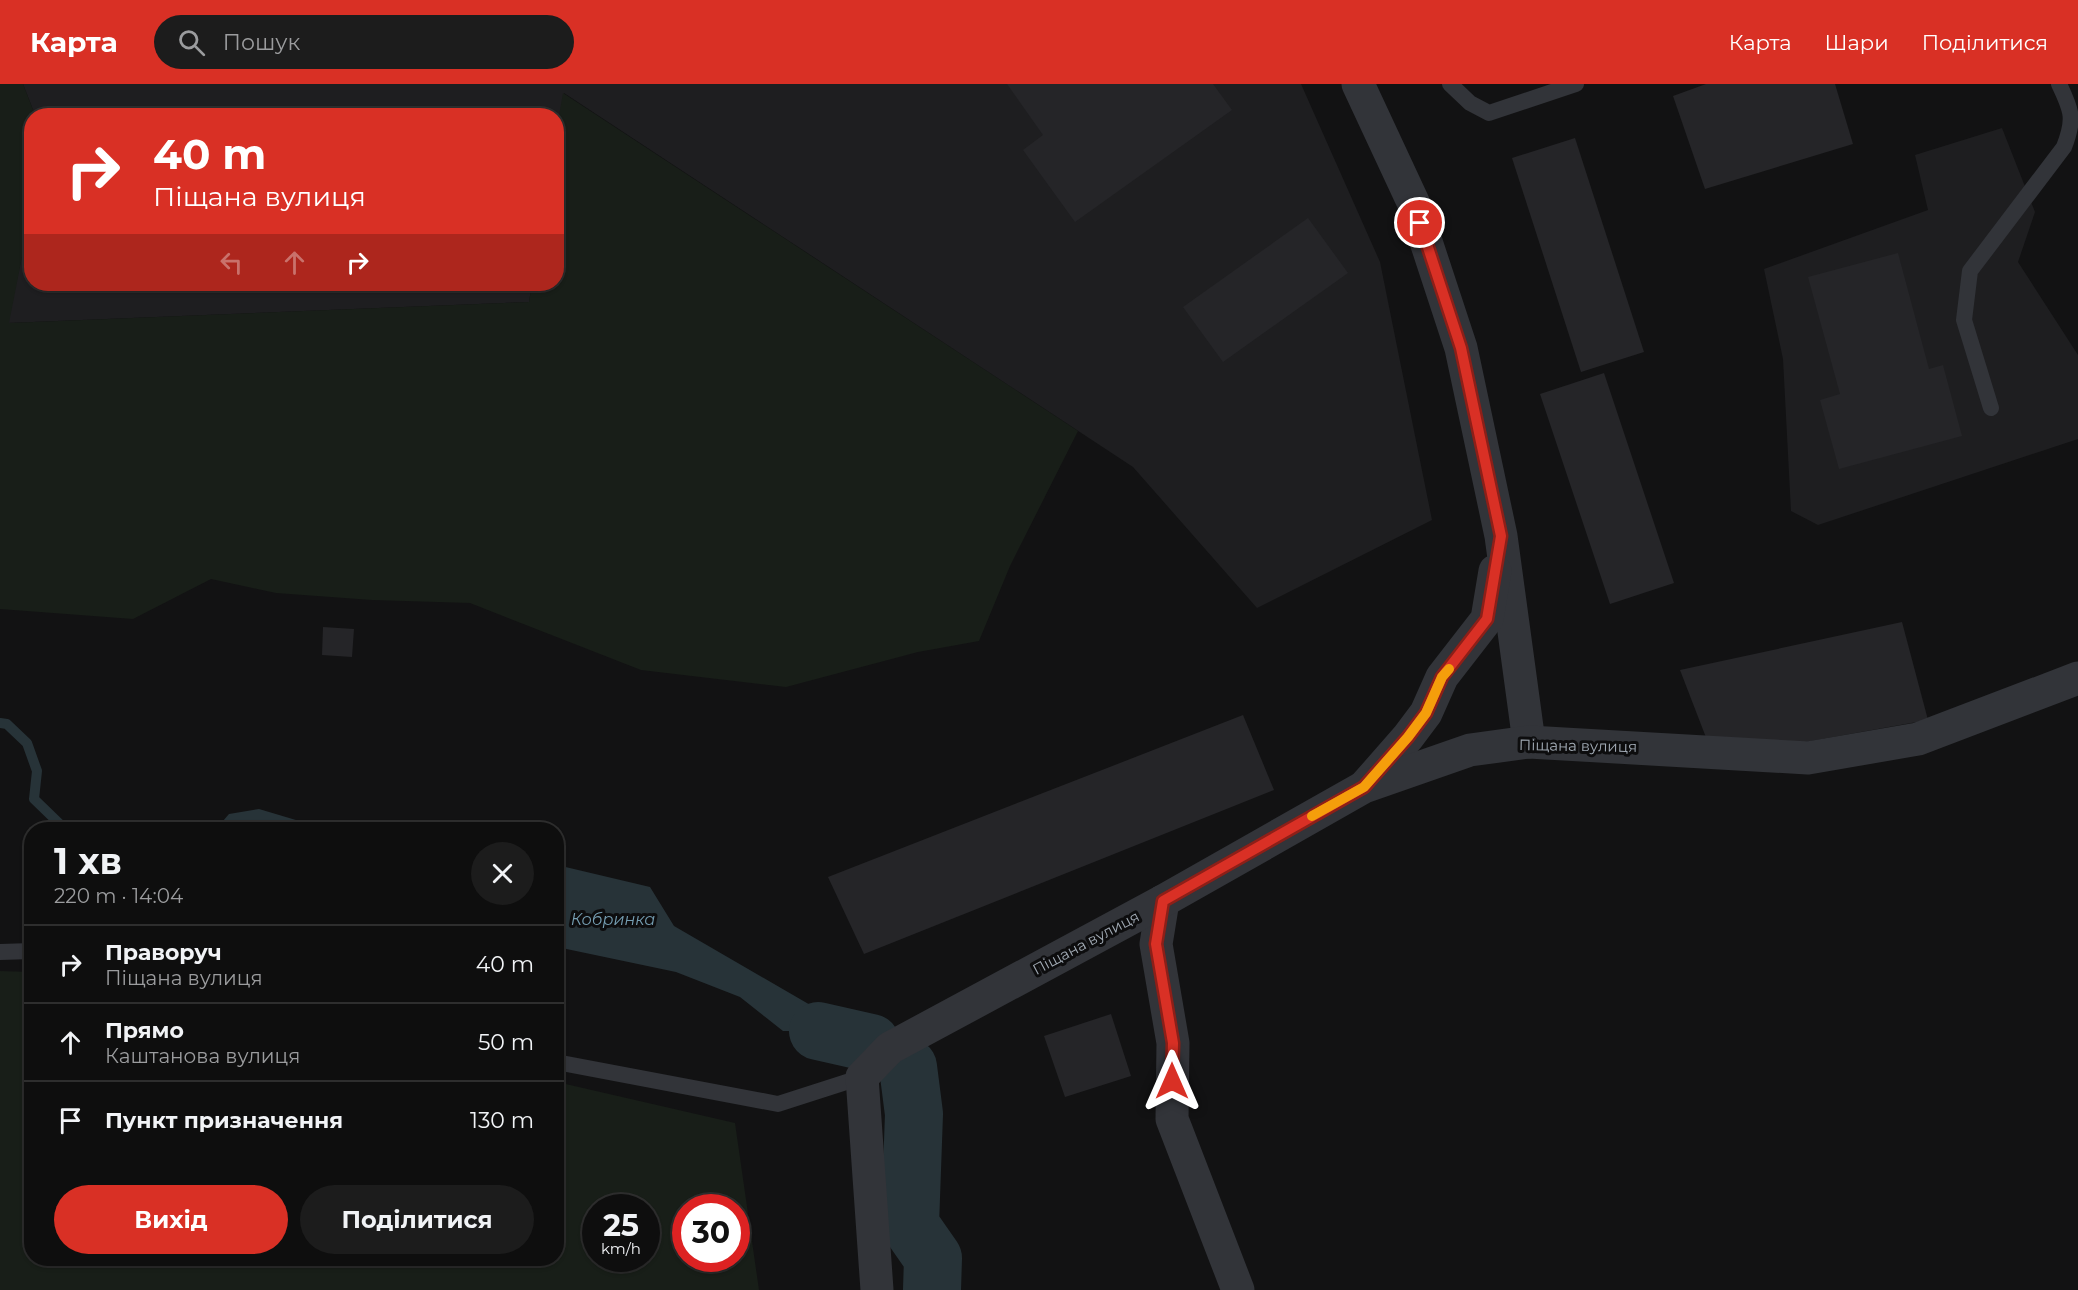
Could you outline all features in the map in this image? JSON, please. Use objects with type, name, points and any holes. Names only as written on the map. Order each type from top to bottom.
[{"type":"street","points":[[1358,84],[1413,202],[1461,348],[1501,536],[1529,742]]},
{"type":"street","points":[[1364,787],[1426,713],[1442,677],[1487,619],[1501,536]]},
{"type":"street","name":"Піщана вулиця","points":[[862,1077],[890,1048],[1163,901],[1364,787],[1470,750],[1529,742],[1808,758],[1918,739],[2078,678]]},
{"type":"street","points":[[1163,901],[1156,944],[1173,1043],[1172,1119],[1238,1290]]},
{"type":"street","points":[[862,1077],[877,1290]]},
{"type":"lane","points":[[1450,84],[1470,103],[1489,112],[1576,84]]},
{"type":"lane","points":[[1991,408],[1964,320],[1970,271],[2064,147],[2072,127],[2069,105],[2059,84]]},
{"type":"lane","points":[[0,952],[24,951]]},
{"type":"lane","name":"Піщана вулиця","points":[[564,1064],[778,1104],[862,1077]]},
{"type":"shaded area","points":[[0,84],[23,84],[32,108],[24,108],[24,247],[9,323],[529,302],[531,291],[564,291],[564,108],[560,108],[563,93],[1078,431],[1010,566],[979,641],[918,652],[786,687],[641,670],[470,603],[372,600],[276,593],[211,579],[133,619],[0,609]]},
{"type":"shaded area","points":[[23,84],[1301,84],[1380,262],[1432,520],[1257,608],[1133,467],[564,93],[561,108],[32,108]]},
{"type":"shaded area","points":[[2002,128],[2035,212],[2018,262],[2078,355],[2078,439],[1818,525],[1791,511],[1783,359],[1764,269],[1928,210],[1915,155]]},
{"type":"shaded area","points":[[24,245],[24,291],[531,291],[529,302],[8,323]]},
{"type":"shaded area","points":[[0,971],[24,972],[24,1266],[564,1266],[564,1084],[735,1123],[745,1194],[672,1194],[672,1272],[750,1272],[750,1227],[759,1290],[0,1290]]},
{"type":"water","points":[[259,809],[303,822],[222,822],[229,814]]},
{"type":"water","name":"Кобринка","points":[[564,867],[650,887],[674,926],[812,1006],[818,1031],[783,1031],[740,997],[676,972],[564,948]]},
{"type":"building","points":[[1007,84],[1213,84],[1232,110],[1075,222],[1023,150],[1043,135]]},
{"type":"building","points":[[1706,84],[1835,84],[1853,144],[1705,189],[1673,96]]},
{"type":"building","points":[[1575,138],[1644,352],[1581,372],[1512,158]]},
{"type":"building","points":[[1308,218],[1348,273],[1223,362],[1183,307]]},
{"type":"building","points":[[1898,253],[1929,369],[1943,365],[1962,436],[1839,469],[1820,400],[1840,394],[1808,277]]},
{"type":"building","points":[[1604,373],[1674,583],[1610,604],[1540,394]]},
{"type":"building","points":[[1902,622],[1928,720],[1783,746],[1707,740],[1680,670]]},
{"type":"building","points":[[323,627],[354,629],[352,657],[322,655]]},
{"type":"building","points":[[1243,715],[1274,790],[864,954],[828,877]]},
{"type":"building","points":[[1111,1014],[1131,1076],[1065,1097],[1044,1036]]},
{"type":"waterway","name":"Кобринка","points":[[0,723],[7,724],[27,743],[37,771],[34,799],[58,822]]},
{"type":"waterway","name":"Кобринка","points":[[818,1031],[871,1043]]},
{"type":"waterway","name":"Кобринка","points":[[908,1067],[914,1114],[910,1225],[933,1258],[932,1290]]},
{"type":"slow traffic","points":[[1312,816],[1364,787],[1426,713],[1442,677],[1449,669]]},
{"type":"route","points":[[1172,1081],[1173,1043],[1156,944],[1163,901],[1364,787],[1426,713],[1442,677],[1487,619],[1501,536],[1461,348],[1420,223]]}]
